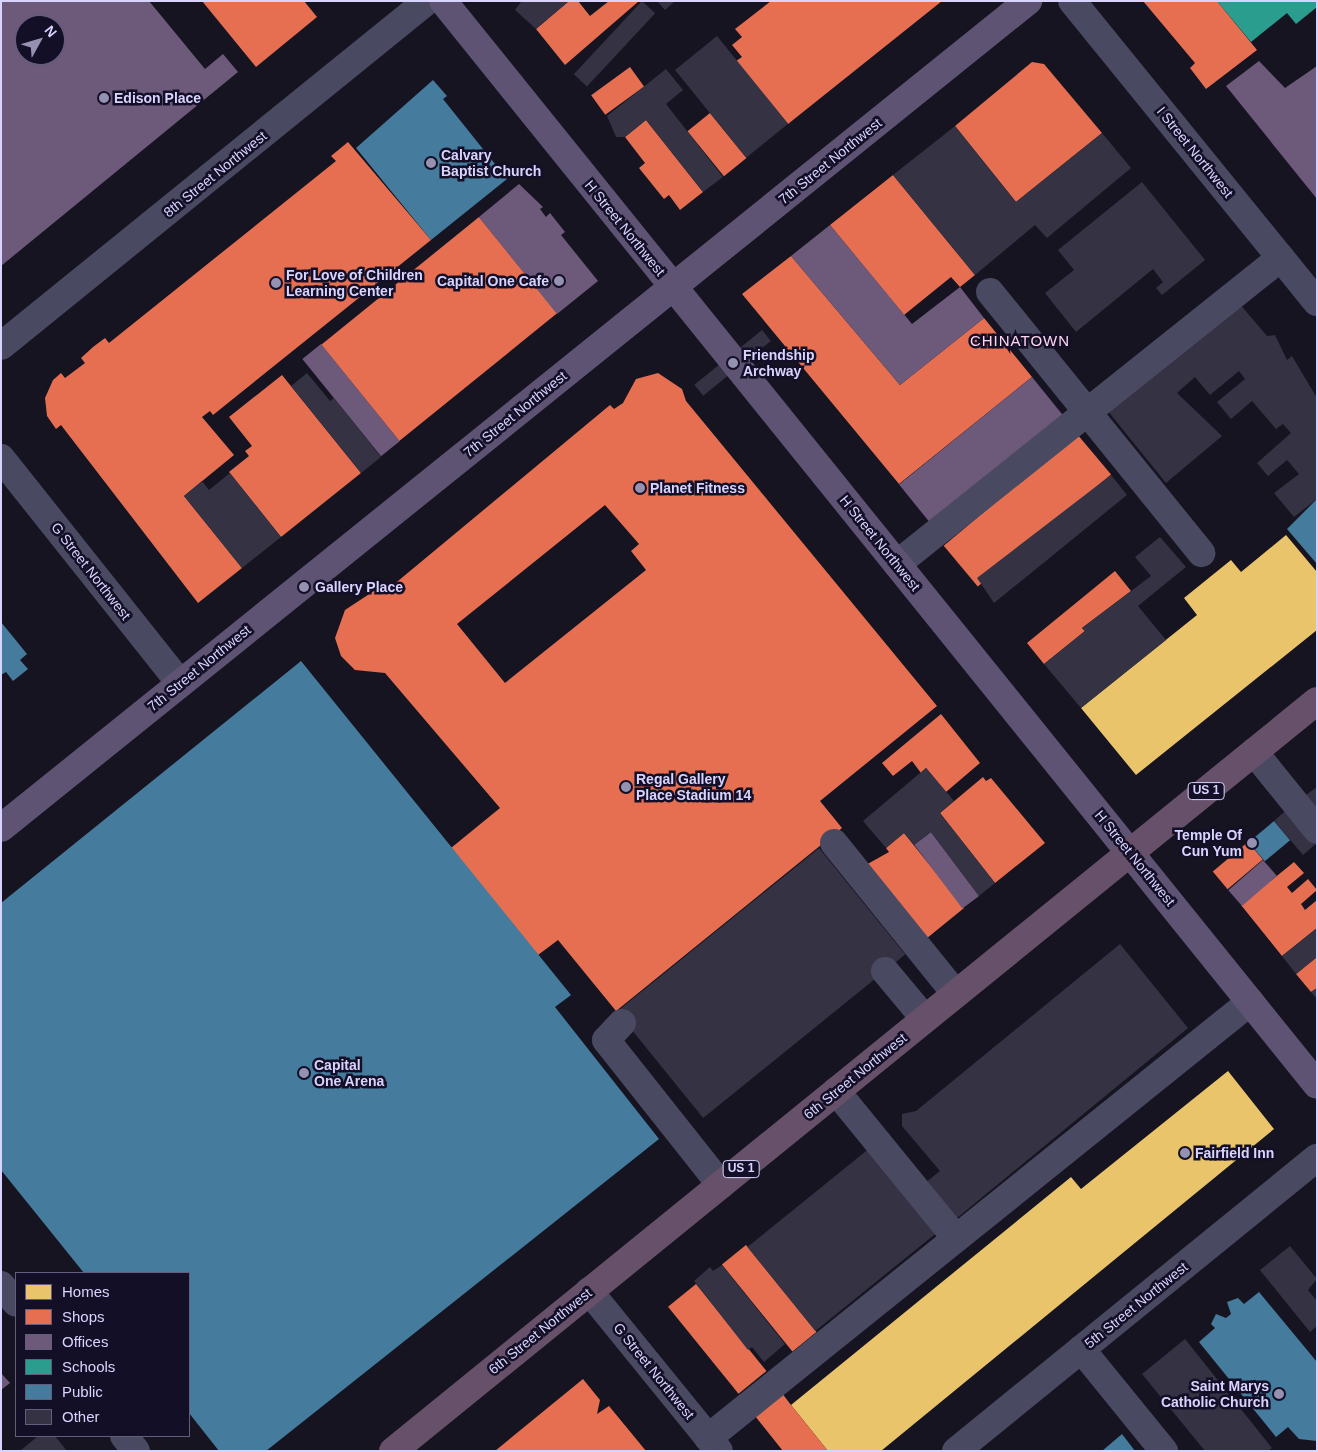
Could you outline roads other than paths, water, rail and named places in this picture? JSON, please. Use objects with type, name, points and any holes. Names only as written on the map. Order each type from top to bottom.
[{"type":"highway","name":"6th Street Northwest","points":[[393,1451],[1317,701]]},
{"type":"main road","name":"H Street Northwest","points":[[443,1],[1317,1085]]},
{"type":"main road","name":"7th Street Northwest","points":[[1,828],[1028,1]]},
{"type":"street","name":"8th Street Northwest","points":[[1,346],[427,1]]},
{"type":"street","name":"I Street Northwest","points":[[1072,1],[1317,302]]},
{"type":"street","points":[[896,564],[1281,258]]},
{"type":"street","points":[[990,292],[1201,553]]},
{"type":"street","name":"G Street Northwest","points":[[1,458],[180,683]]},
{"type":"street","points":[[1254,752],[1317,830]]},
{"type":"street","points":[[834,843],[956,994]]},
{"type":"street","points":[[885,971],[925,1019]]},
{"type":"street","points":[[714,1444],[956,1238],[1250,1002]]},
{"type":"street","points":[[622,1023],[606,1040],[721,1185]]},
{"type":"street","points":[[836,1091],[956,1238]]},
{"type":"street","name":"5th Street Northwest","points":[[956,1451],[1317,1158]]},
{"type":"street","points":[[1,1285],[15,1302]]},
{"type":"street","name":"G Street Northwest","points":[[589,1291],[714,1444]]},
{"type":"street","points":[[1081,1349],[1164,1451]]},
{"type":"street","points":[[125,1437],[136,1451]]},
{"type":"place","name":"Edison Place","points":[[104,98]]},
{"type":"place","name":"Calvary Baptist Church","points":[[431,163]]},
{"type":"place","name":"Capital One Cafe","points":[[559,281]]},
{"type":"place","name":"For Love of Children Learning Center","points":[[276,283]]},
{"type":"place","name":"Friendship Archway","points":[[733,363]]},
{"type":"place","name":"Planet Fitness","points":[[640,488]]},
{"type":"place","name":"Gallery Place","points":[[304,587]]},
{"type":"place","name":"Regal Gallery Place Stadium 14","points":[[626,787]]},
{"type":"place","name":"Temple Of Cun Yum","points":[[1252,843]]},
{"type":"place","name":"Capital One Arena","points":[[304,1073]]},
{"type":"place","name":"Fairfield Inn","points":[[1185,1153]]},
{"type":"place","name":"Saint Marys Catholic Church","points":[[1279,1394]]},
{"type":"district","name":"CHINATOWN","points":[[1020,341]]}]
